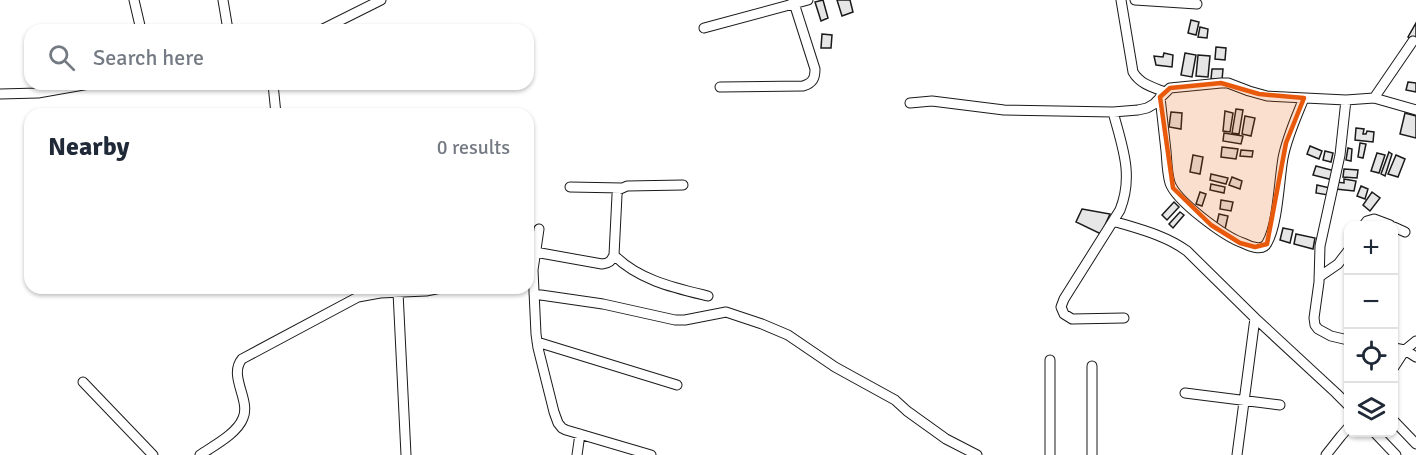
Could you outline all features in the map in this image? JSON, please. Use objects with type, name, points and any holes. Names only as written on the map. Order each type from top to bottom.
[{"type":"street","points":[[134,0],[140,24]]},
{"type":"street","points":[[223,0],[227,24]]},
{"type":"street","points":[[343,24],[381,0]]},
{"type":"street","points":[[704,28],[808,0]]},
{"type":"street","points":[[1121,0],[1133,72],[1137,78],[1162,94]]},
{"type":"street","points":[[1135,0],[1197,4]]},
{"type":"street","points":[[720,87],[804,86],[813,80],[815,69],[794,2]]},
{"type":"street","points":[[1374,98],[1413,41]]},
{"type":"street","points":[[910,103],[932,101],[1004,110],[1113,111],[1147,108],[1170,88],[1221,83],[1267,96],[1346,100],[1374,98],[1416,110]]},
{"type":"street","points":[[0,94],[55,90]]},
{"type":"street","points":[[274,90],[275,108]]},
{"type":"street","points":[[1162,94],[1168,172],[1173,188],[1211,225],[1240,243],[1260,248],[1267,244],[1273,226],[1286,144],[1304,98]]},
{"type":"street","points":[[1344,339],[1318,329],[1314,318],[1320,246],[1339,161],[1346,100]]},
{"type":"street","points":[[1113,111],[1126,162],[1124,201],[1061,307],[1064,315],[1072,319],[1124,318]]},
{"type":"street","points":[[570,187],[621,188],[683,185]]},
{"type":"street","points":[[535,252],[602,264],[609,263],[614,255],[616,195],[621,188]]},
{"type":"street","points":[[1113,221],[1153,233],[1175,242],[1187,251],[1344,401]]},
{"type":"street","points":[[534,256],[539,229]]},
{"type":"street","points":[[1398,229],[1405,232]]},
{"type":"street","points":[[614,255],[621,262],[648,277],[671,287],[708,296]]},
{"type":"street","points":[[1319,277],[1338,264],[1344,256]]},
{"type":"street","points":[[200,455],[226,437],[243,419],[244,405],[237,369],[242,359],[358,297],[368,294]]},
{"type":"street","points":[[399,294],[406,455]]},
{"type":"street","points":[[651,455],[566,430],[558,423],[537,342],[534,294],[603,304],[675,320],[726,312],[762,324],[795,339],[835,367],[885,394],[946,439],[977,455]]},
{"type":"street","points":[[1237,455],[1255,318]]},
{"type":"street","points":[[1398,361],[1405,350],[1416,341]]},
{"type":"street","points":[[537,342],[677,384]]},
{"type":"street","points":[[1398,349],[1416,357]]},
{"type":"street","points":[[1050,360],[1050,455]]},
{"type":"street","points":[[1092,366],[1092,455]]},
{"type":"street","points":[[84,382],[153,455]]},
{"type":"street","points":[[1185,393],[1280,405]]},
{"type":"street","points":[[1398,425],[1416,444]]},
{"type":"street","points":[[1326,455],[1344,433]]},
{"type":"street","points":[[578,455],[580,434]]},
{"type":"street","points":[[1379,437],[1396,455]]},
{"type":"highlighted area","points":[[1221,83],[1259,94],[1304,98],[1286,143],[1267,244],[1255,247],[1240,243],[1211,225],[1173,188],[1160,97],[1170,88]]},
{"type":"building","points":[[823,0],[828,18],[821,21],[815,2]]},
{"type":"building","points":[[837,0],[850,0],[853,12],[842,16]]},
{"type":"building","points":[[1191,20],[1199,22],[1196,35],[1188,33]]},
{"type":"building","points":[[1416,23],[1416,42],[1408,37]]},
{"type":"building","points":[[1200,27],[1208,29],[1207,38],[1198,37]]},
{"type":"building","points":[[822,34],[832,35],[831,48],[821,48]]},
{"type":"building","points":[[1216,47],[1226,48],[1225,60],[1215,59]]},
{"type":"building","points":[[1164,53],[1173,55],[1172,67],[1156,65],[1154,56],[1163,57]]},
{"type":"building","points":[[1185,53],[1196,55],[1192,77],[1181,75]]},
{"type":"building","points":[[1198,55],[1210,56],[1208,77],[1196,76]]},
{"type":"building","points":[[1212,69],[1223,69],[1222,80],[1211,79]]},
{"type":"building","points":[[1408,82],[1416,83],[1416,92],[1406,90]]},
{"type":"building","points":[[1236,109],[1243,110],[1239,134],[1232,133]]},
{"type":"building","points":[[1225,111],[1233,113],[1230,132],[1223,131]]},
{"type":"building","points":[[1171,112],[1182,113],[1181,129],[1169,127]]},
{"type":"building","points":[[1405,113],[1416,116],[1416,138],[1400,134]]},
{"type":"building","points":[[1245,116],[1255,118],[1251,136],[1242,134]]},
{"type":"building","points":[[1356,128],[1364,129],[1363,134],[1367,131],[1374,132],[1373,142],[1355,140]]},
{"type":"building","points":[[1224,133],[1243,136],[1241,144],[1223,141]]},
{"type":"building","points":[[1360,143],[1366,144],[1363,158],[1358,157]]},
{"type":"building","points":[[1310,146],[1322,151],[1319,159],[1307,154]]},
{"type":"building","points":[[1222,147],[1238,149],[1236,159],[1221,157]]},
{"type":"building","points":[[1348,148],[1352,149],[1351,161],[1346,160]]},
{"type":"building","points":[[1241,150],[1253,151],[1252,157],[1240,156]]},
{"type":"building","points":[[1325,151],[1333,153],[1331,162],[1323,160]]},
{"type":"building","points":[[1389,152],[1392,154],[1385,176],[1381,174]]},
{"type":"building","points":[[1377,153],[1385,155],[1379,173],[1371,171]]},
{"type":"building","points":[[1193,155],[1203,157],[1200,174],[1190,172]]},
{"type":"building","points":[[1396,155],[1405,159],[1398,177],[1388,174]]},
{"type":"building","points":[[1316,166],[1335,171],[1333,180],[1313,175]]},
{"type":"building","points":[[1344,169],[1358,170],[1357,178],[1343,177]]},
{"type":"building","points":[[1211,174],[1228,178],[1226,184],[1210,180]]},
{"type":"building","points":[[1232,177],[1242,181],[1240,189],[1229,185]]},
{"type":"building","points":[[1344,179],[1356,181],[1354,191],[1336,189],[1337,182],[1344,183]]},
{"type":"building","points":[[1211,184],[1225,187],[1224,193],[1210,190]]},
{"type":"building","points":[[1317,185],[1330,188],[1328,195],[1316,193]]},
{"type":"building","points":[[1361,186],[1368,189],[1365,199],[1357,196]]},
{"type":"building","points":[[1200,192],[1206,194],[1202,206],[1196,204]]},
{"type":"building","points":[[1372,192],[1380,198],[1370,211],[1363,205]]},
{"type":"building","points":[[1221,200],[1233,202],[1231,211],[1220,209]]},
{"type":"building","points":[[1174,202],[1179,207],[1167,220],[1162,215]]},
{"type":"building","points":[[1082,209],[1110,214],[1101,234],[1076,222]]},
{"type":"building","points":[[1180,212],[1184,215],[1173,228],[1169,224]]},
{"type":"building","points":[[1219,214],[1228,216],[1225,229],[1216,227]]},
{"type":"building","points":[[1283,228],[1293,230],[1290,243],[1280,240]]},
{"type":"building","points":[[1296,234],[1315,238],[1313,249],[1294,244]]}]
